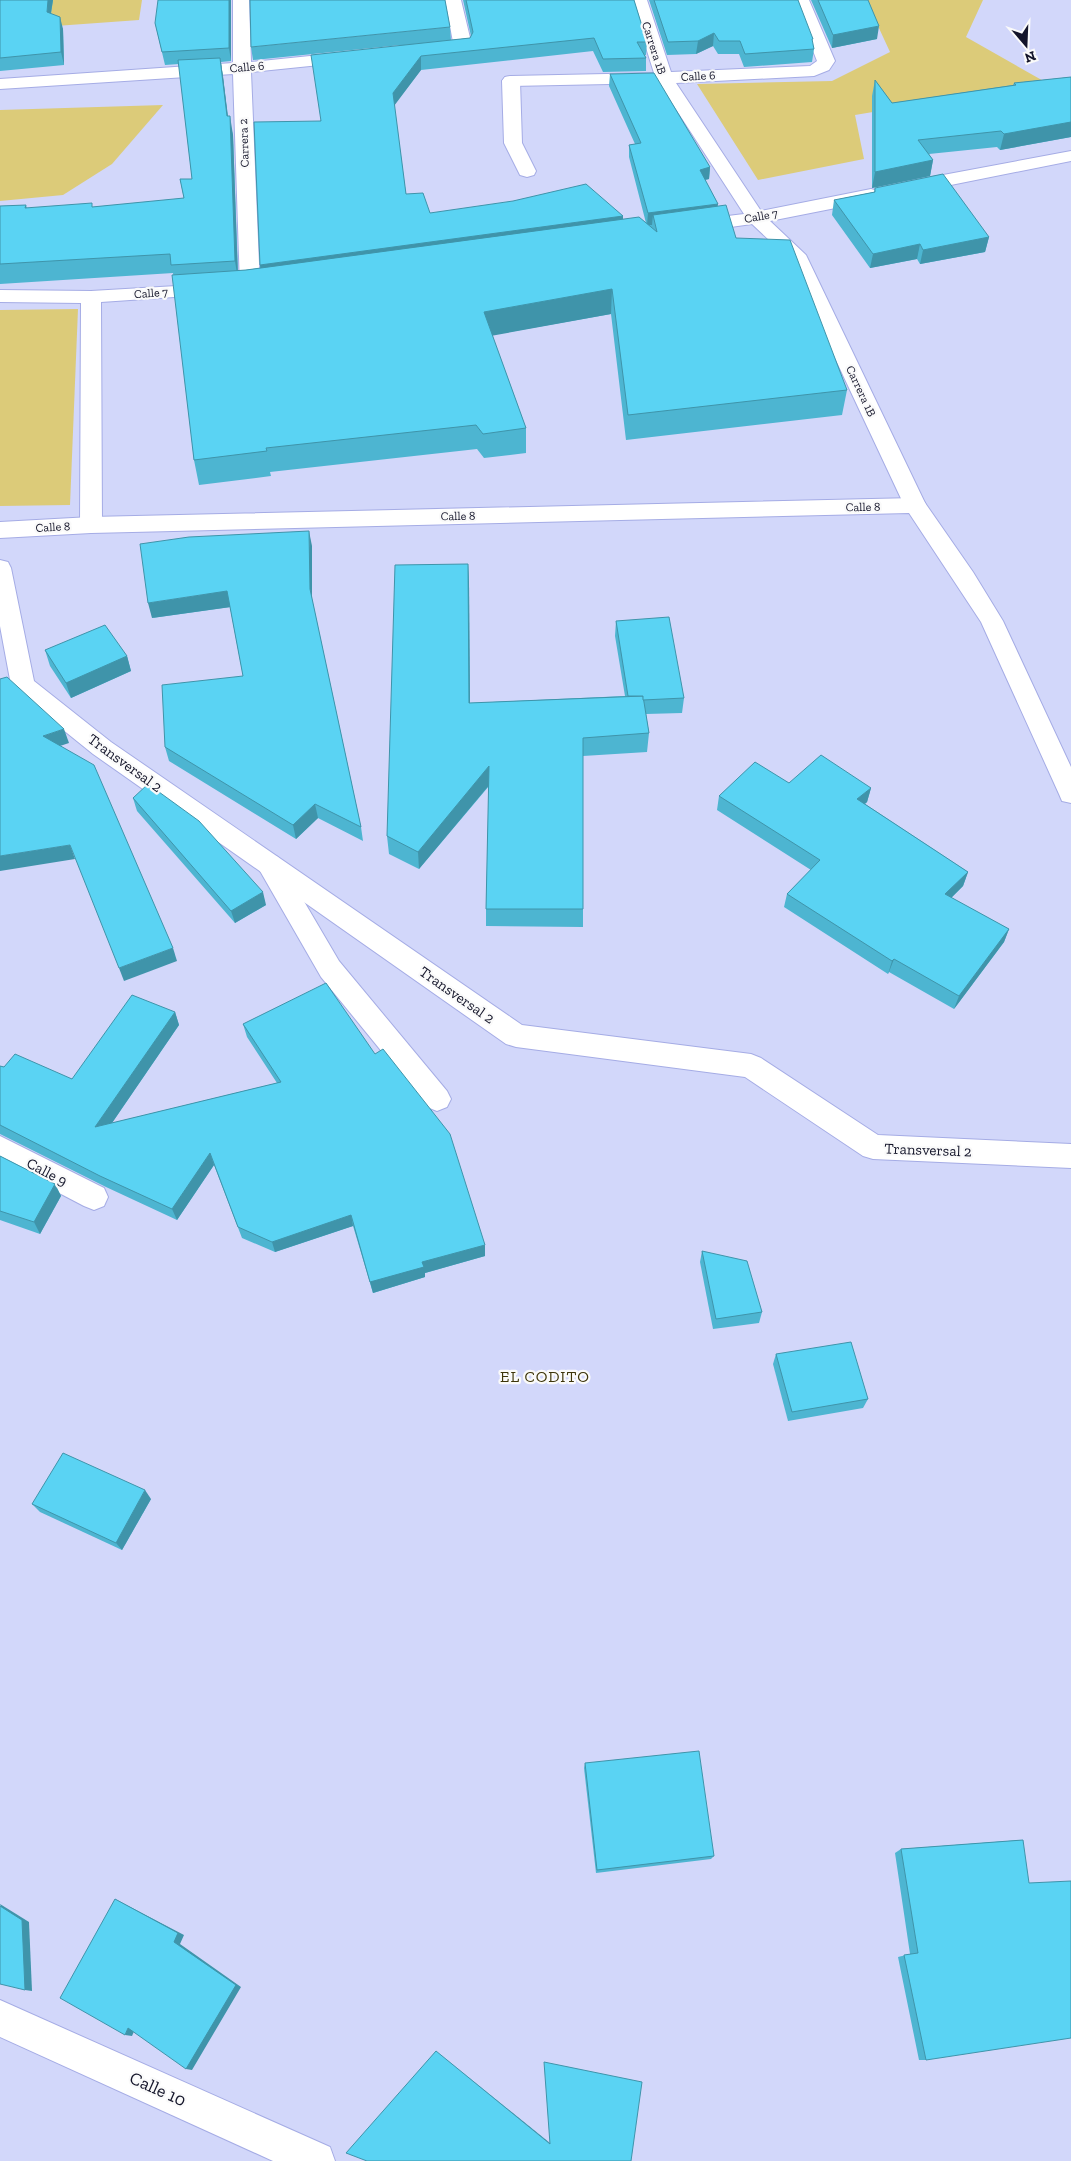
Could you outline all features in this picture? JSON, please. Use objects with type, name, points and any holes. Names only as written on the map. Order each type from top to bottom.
[{"type":"street","name":"Carrera 2","points":[[236,288],[242,68],[241,0]]},
{"type":"street","points":[[415,51],[463,46],[453,0]]},
{"type":"street","name":"Carrera 1B","points":[[639,0],[664,78],[756,218],[796,255],[915,505],[992,621],[1071,794]]},
{"type":"street","name":"Calle 6","points":[[527,171],[514,143],[512,80],[664,78],[814,71],[823,66],[826,61],[801,0]]},
{"type":"street","name":"Calle 6","points":[[0,84],[242,68],[367,56]]},
{"type":"street","name":"Calle 7","points":[[678,228],[756,218],[1071,156]]},
{"type":"street","name":"Calle 7","points":[[0,296],[91,297],[236,288],[269,284]]},
{"type":"street","points":[[91,297],[91,525]]},
{"type":"street","name":"Calle 8","points":[[0,530],[91,525],[915,505]]},
{"type":"street","name":"Transversal 2","points":[[0,568],[23,685],[102,748],[516,1036],[751,1066],[874,1147],[1071,1156]]},
{"type":"street","points":[[269,864],[330,968],[437,1099]]},
{"type":"street","name":"Calle 9","points":[[0,1148],[94,1197]]},
{"type":"street","name":"Calle 10","points":[[0,2018],[316,2161]]},
{"type":"shaded area","points":[[0,0],[142,0],[139,20],[0,30]]},
{"type":"shaded area","points":[[866,0],[983,0],[966,37],[1047,83],[855,115],[864,159],[758,180],[697,84],[832,81],[890,52]]},
{"type":"shaded area","points":[[163,105],[112,164],[63,195],[0,201],[0,110]]},
{"type":"shaded area","points":[[78,309],[70,505],[0,506],[0,310]]},
{"type":"building","points":[[0,0],[48,0],[47,12],[60,17],[61,52],[0,58]]},
{"type":"building","points":[[158,0],[229,0],[229,48],[162,52],[155,23]]},
{"type":"building","points":[[250,0],[445,0],[450,27],[251,47]]},
{"type":"building","points":[[466,0],[634,0],[647,42],[637,42],[646,58],[603,59],[594,38],[421,56],[393,93],[406,194],[423,193],[430,213],[513,201],[586,184],[623,216],[260,265],[254,122],[321,121],[311,55],[470,38],[473,32]]},
{"type":"building","points":[[654,0],[798,0],[813,39],[814,49],[745,54],[740,41],[719,41],[714,33],[698,41],[668,42]]},
{"type":"building","points":[[818,0],[868,0],[879,26],[833,35]]},
{"type":"building","points":[[220,58],[227,116],[230,116],[235,261],[171,265],[170,254],[0,264],[0,206],[26,205],[25,208],[92,203],[92,207],[184,198],[180,179],[192,179],[178,60]]},
{"type":"building","points":[[654,73],[710,167],[700,170],[718,204],[648,213],[629,145],[641,143],[610,74]]},
{"type":"building","points":[[1071,77],[1071,122],[1004,134],[1001,131],[918,140],[933,160],[875,172],[875,80],[892,103],[1016,85],[1014,83]]},
{"type":"building","points":[[943,174],[989,237],[923,250],[920,244],[873,254],[834,200],[875,192],[875,188]]},
{"type":"building","points":[[726,205],[736,238],[790,240],[847,390],[628,415],[612,289],[484,312],[526,428],[483,434],[476,425],[266,448],[267,451],[194,460],[172,275],[246,270],[639,217],[657,232],[653,215]]},
{"type":"building","points":[[309,531],[310,589],[361,827],[315,804],[293,825],[165,747],[162,685],[243,676],[227,591],[148,603],[140,544],[189,537]]},
{"type":"building","points":[[468,564],[469,703],[643,696],[649,733],[583,738],[583,909],[486,909],[489,766],[418,852],[387,836],[395,565]]},
{"type":"building","points":[[669,617],[684,698],[643,700],[643,696],[628,696],[616,621]]},
{"type":"building","points":[[105,625],[127,656],[66,683],[45,650]]},
{"type":"building","points":[[7,677],[64,729],[43,736],[94,765],[173,948],[119,968],[70,845],[0,856],[0,679]]},
{"type":"building","points":[[821,755],[871,788],[857,799],[968,872],[945,894],[1009,929],[959,996],[894,959],[892,961],[787,894],[820,860],[719,796],[755,762],[789,783]]},
{"type":"building","points":[[148,784],[199,821],[263,892],[231,911],[133,798]]},
{"type":"building","points":[[326,983],[375,1054],[383,1049],[450,1134],[485,1245],[422,1262],[424,1267],[370,1282],[351,1215],[272,1242],[238,1227],[210,1153],[172,1209],[100,1176],[0,1125],[0,1066],[4,1067],[15,1054],[72,1079],[132,995],[175,1012],[95,1127],[281,1082],[243,1024]]},
{"type":"building","points":[[0,1156],[55,1184],[34,1222],[0,1211]]},
{"type":"building","points":[[702,1251],[747,1261],[762,1312],[716,1319]]},
{"type":"building","points":[[851,1342],[868,1399],[792,1412],[776,1354]]},
{"type":"building","points":[[63,1453],[145,1490],[116,1543],[32,1504]]},
{"type":"building","points":[[699,1751],[714,1856],[597,1870],[585,1763]]},
{"type":"building","points":[[1023,1840],[1029,1883],[1071,1881],[1071,2038],[926,2060],[904,1955],[918,1953],[901,1849]]},
{"type":"building","points":[[115,1899],[178,1933],[174,1942],[236,1985],[186,2069],[128,2028],[125,2035],[60,1998]]},
{"type":"building","points":[[0,1906],[22,1920],[25,1990],[0,1984]]},
{"type":"building","points":[[436,2051],[550,2144],[544,2062],[642,2082],[631,2161],[367,2161],[346,2153]]},
{"type":"district","name":"EL CODITO","points":[[545,1376]]}]
